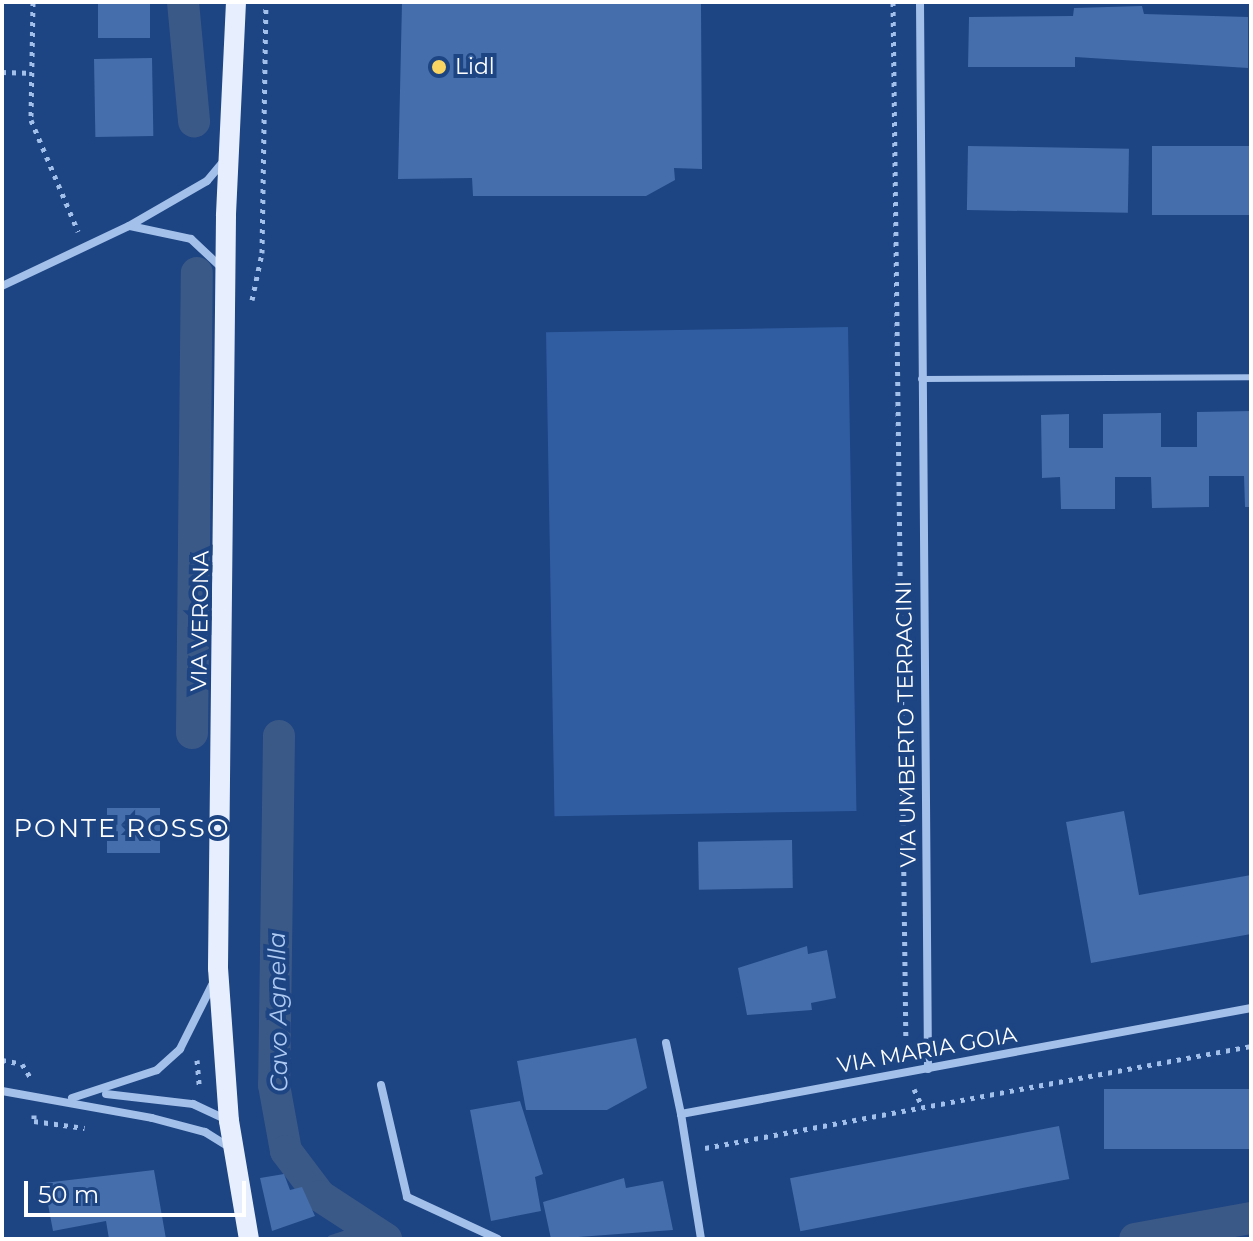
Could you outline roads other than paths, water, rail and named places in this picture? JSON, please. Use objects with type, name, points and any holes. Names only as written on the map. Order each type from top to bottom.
[{"type":"main road","name":"VIA VERONA","points":[[236,2],[226,273],[218,968],[232,1149],[249,1239]]},
{"type":"street","name":"VIA UMBERTO TERRACINI","points":[[920,2],[928,1069]]},
{"type":"street","points":[[2,286],[129,226],[207,181],[230,154]]},
{"type":"street","points":[[129,226],[191,239],[226,273]]},
{"type":"street","points":[[67,1099],[100,1094],[140,1081],[180,1049],[218,968]]},
{"type":"street","name":"VIA MARIA GOIA","points":[[681,1114],[1251,1008]]},
{"type":"street","points":[[666,1043],[701,1239]]},
{"type":"street","points":[[381,1085],[407,1197],[498,1239]]},
{"type":"street","points":[[2,1091],[67,1099],[205,1132],[232,1149]]},
{"type":"street","points":[[100,1094],[193,1104],[229,1121]]},
{"type":"lane","points":[[921,379],[1251,377]]},
{"type":"waterway","name":"Cavo Agnella","points":[[183,2],[194,121]]},
{"type":"waterway","name":"Cavo Agnella","points":[[192,733],[197,273]]},
{"type":"waterway","name":"Cavo Agnella","points":[[279,736],[274,1085],[286,1151],[320,1196],[386,1239]]},
{"type":"waterway","name":"Cavo Agnella","points":[[1135,1239],[1251,1218]]},
{"type":"waterway","points":[[331,1239],[368,1227]]},
{"type":"place","name":"Lidl","points":[[439,67]]},
{"type":"district","name":"PONTE ROSSO","points":[[122,829]]}]
